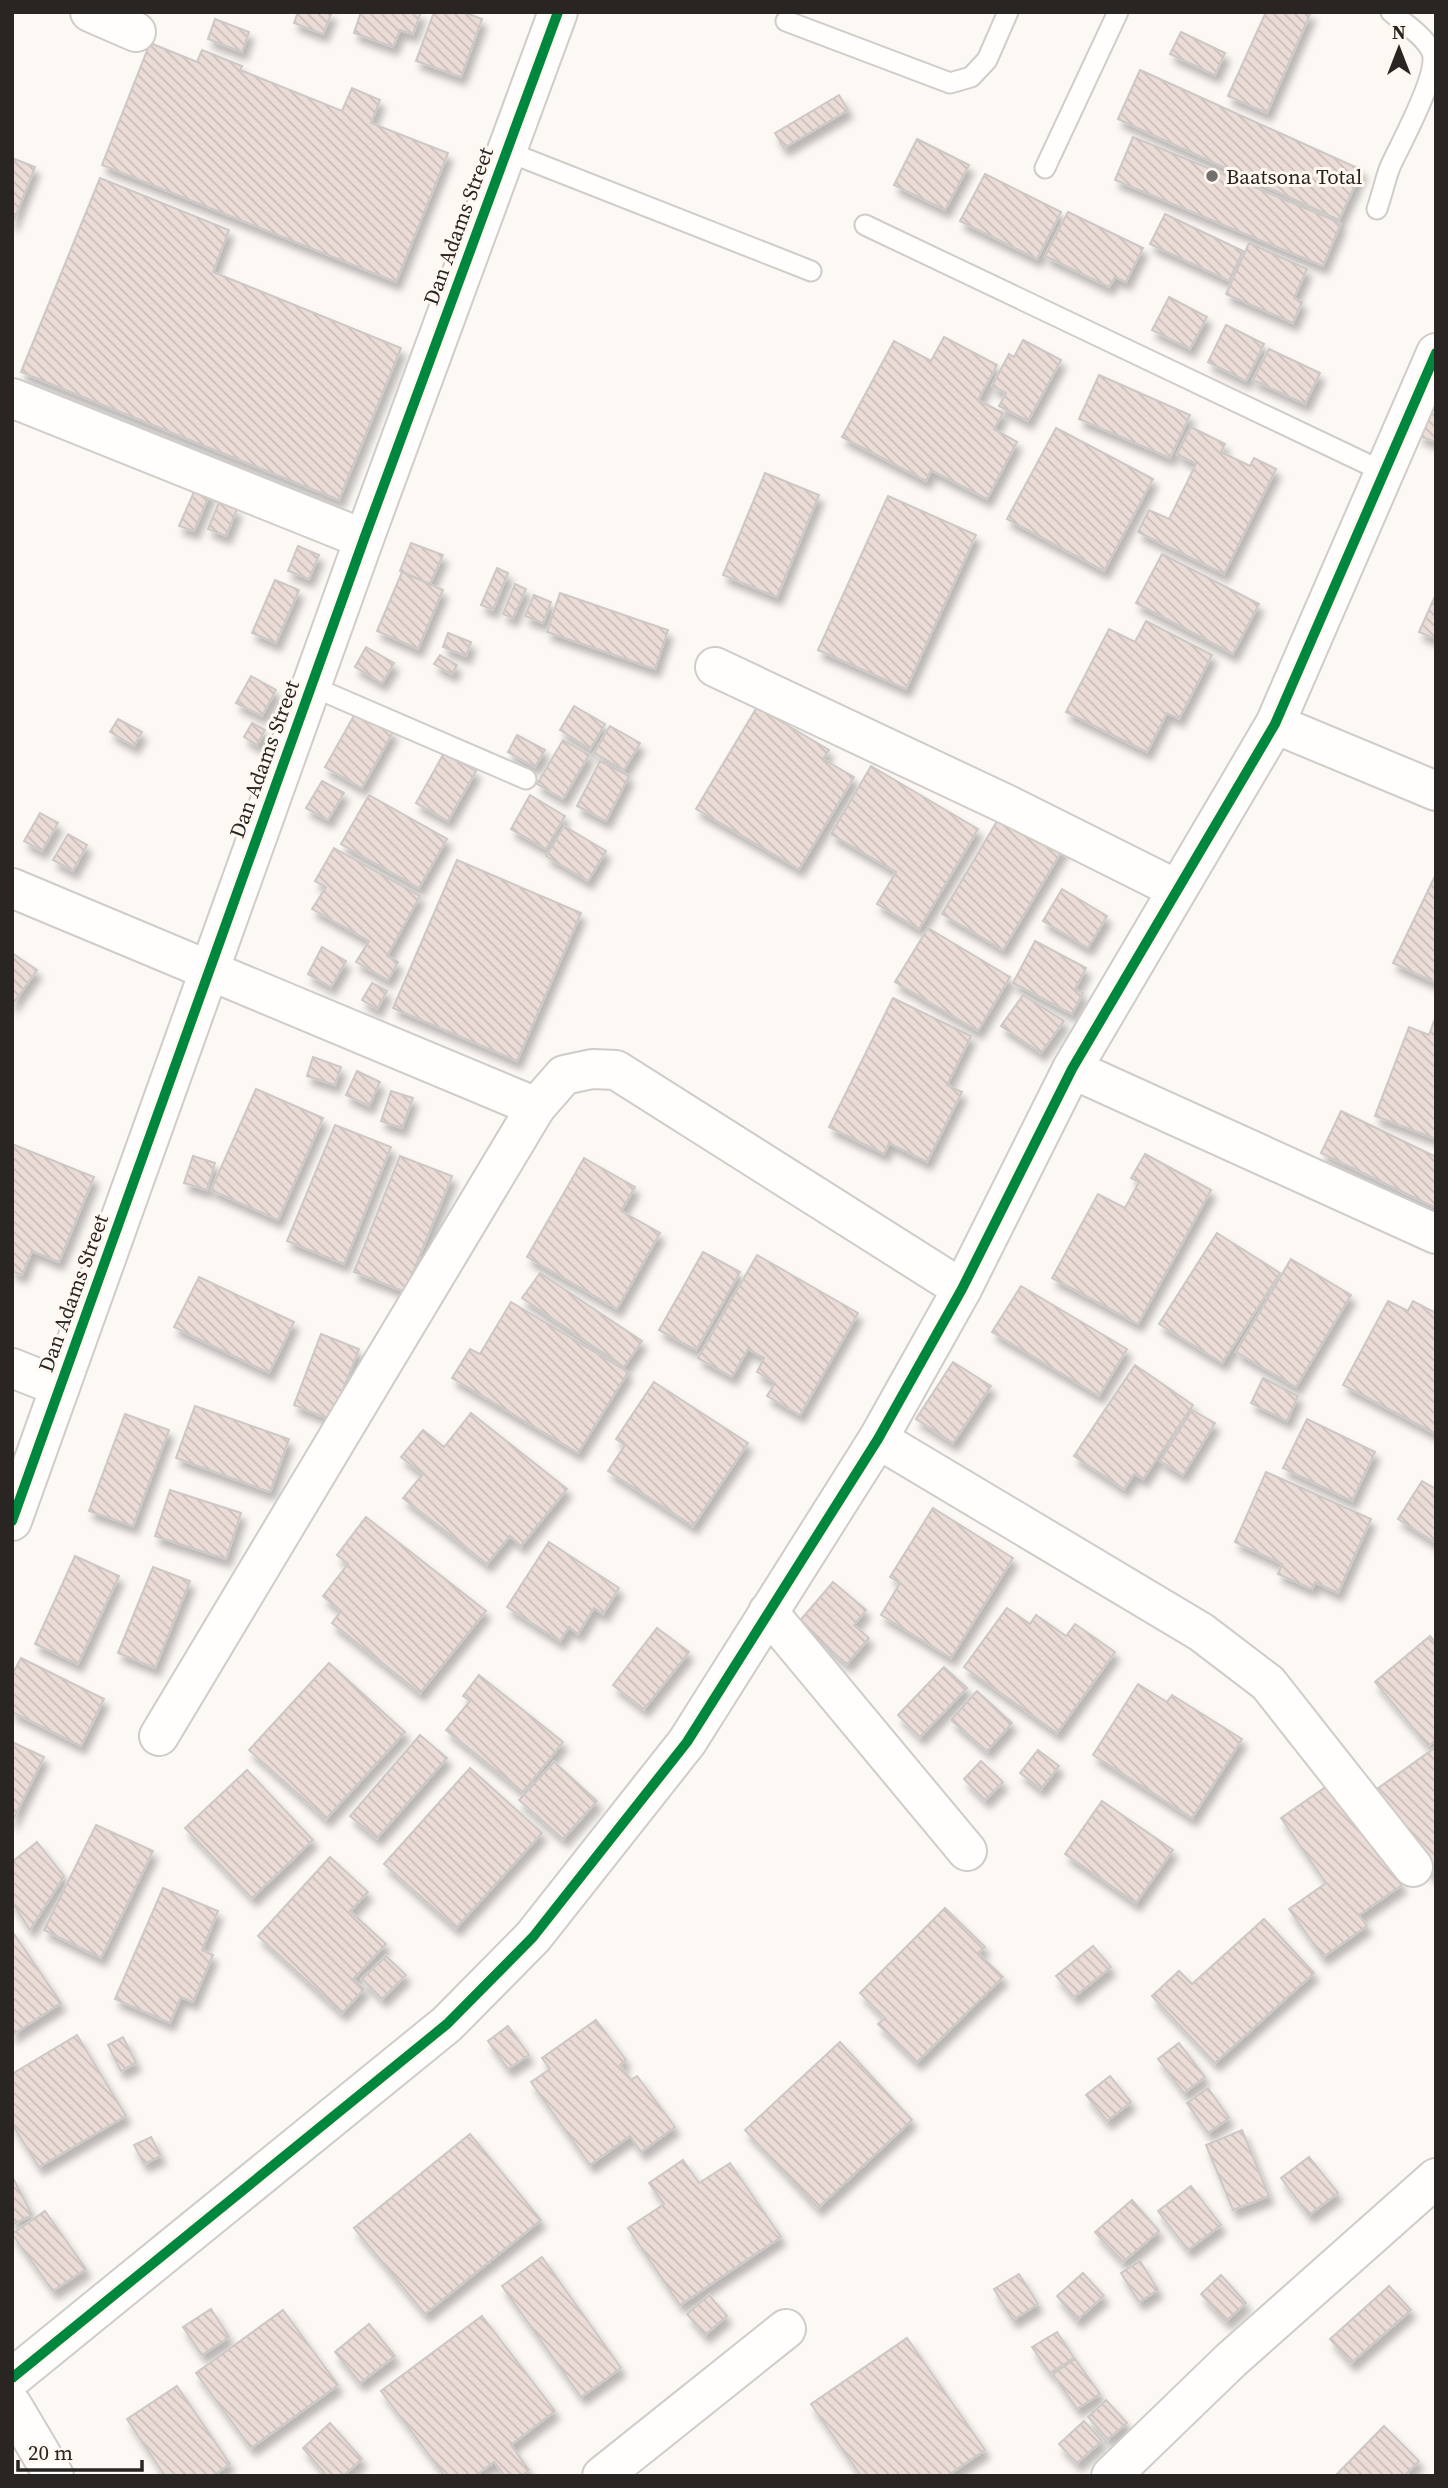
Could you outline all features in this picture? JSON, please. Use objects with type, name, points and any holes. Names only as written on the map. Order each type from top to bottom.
[{"type":"street","points":[[90,12],[136,32]]},
{"type":"street","name":"Dan Adams Street","points":[[12,1521],[364,539],[558,12]]},
{"type":"street","points":[[12,2378],[447,2024],[533,1937],[687,1741],[878,1439],[962,1289],[1072,1069],[1275,724],[1436,353]]},
{"type":"street","points":[[12,398],[364,539]]},
{"type":"street","points":[[715,667],[1008,805],[1177,889]]},
{"type":"street","points":[[1275,724],[1436,792]]},
{"type":"street","points":[[12,888],[536,1107]]},
{"type":"street","points":[[159,1736],[536,1107],[564,1075],[592,1069],[616,1070],[962,1289]]},
{"type":"street","points":[[1072,1069],[1436,1234]]},
{"type":"street","points":[[12,1368],[60,1387]]},
{"type":"street","points":[[878,1439],[1201,1632],[1268,1683],[1413,1867]]},
{"type":"street","points":[[768,1612],[967,1852]]},
{"type":"street","points":[[1111,2476],[1231,2360],[1436,2178]]},
{"type":"street","points":[[602,2476],[786,2329]]},
{"type":"street","points":[[12,2404],[54,2476]]},
{"type":"lane","points":[[786,21],[950,83],[971,77],[987,60],[1008,12]]},
{"type":"lane","points":[[1045,168],[1118,12]]},
{"type":"lane","points":[[1377,209],[1389,169],[1416,116],[1434,63],[1432,50],[1391,12]]},
{"type":"lane","points":[[506,151],[811,271]]},
{"type":"lane","points":[[865,225],[1384,472]]},
{"type":"lane","points":[[311,686],[526,779]]},
{"type":"building","points":[[298,12],[332,12],[323,34],[294,23]]},
{"type":"building","points":[[361,12],[421,12],[413,34],[400,30],[393,47],[354,33]]},
{"type":"building","points":[[434,12],[464,12],[482,19],[461,77],[416,61]]},
{"type":"building","points":[[1266,12],[1311,12],[1267,113],[1228,96]]},
{"type":"building","points":[[215,19],[249,32],[242,52],[208,39]]},
{"type":"building","points":[[1181,32],[1225,53],[1215,75],[1170,54]]},
{"type":"building","points":[[150,43],[197,62],[202,50],[242,66],[240,70],[342,111],[352,88],[380,100],[371,123],[448,153],[396,282],[102,165]]},
{"type":"building","points":[[1140,70],[1362,170],[1339,220],[1118,119]]},
{"type":"building","points":[[839,95],[848,110],[784,148],[775,133]]},
{"type":"building","points":[[1133,137],[1341,223],[1323,266],[1115,180]]},
{"type":"building","points":[[917,139],[969,165],[945,210],[894,185]]},
{"type":"building","points":[[12,158],[35,167],[12,225]]},
{"type":"building","points":[[985,174],[1061,212],[1037,259],[960,221]]},
{"type":"building","points":[[100,178],[229,230],[213,272],[401,348],[339,500],[21,372]]},
{"type":"building","points":[[1068,212],[1143,248],[1126,282],[1115,277],[1109,287],[1045,256]]},
{"type":"building","points":[[1165,214],[1243,251],[1229,281],[1150,244]]},
{"type":"building","points":[[1249,243],[1307,269],[1294,298],[1302,302],[1293,323],[1226,294]]},
{"type":"building","points":[[1169,297],[1207,317],[1190,349],[1152,330]]},
{"type":"building","points":[[1226,325],[1264,344],[1246,381],[1208,362]]},
{"type":"building","points":[[944,337],[997,365],[978,400],[1003,413],[994,429],[1017,442],[987,499],[931,470],[926,481],[842,437],[894,341],[931,361]]},
{"type":"building","points":[[1023,340],[1061,360],[1028,421],[999,406],[1006,393],[992,386],[1009,354],[1014,357]]},
{"type":"building","points":[[1269,349],[1320,373],[1305,404],[1253,380]]},
{"type":"building","points":[[1099,375],[1190,415],[1170,458],[1079,419]]},
{"type":"building","points":[[1436,393],[1436,442],[1419,436]]},
{"type":"building","points":[[1191,427],[1225,444],[1221,452],[1250,466],[1254,458],[1276,469],[1224,574],[1138,532],[1149,510],[1169,519],[1196,464],[1177,454]]},
{"type":"building","points":[[1056,428],[1153,479],[1104,571],[1007,519]]},
{"type":"building","points":[[765,473],[819,495],[777,597],[723,575]]},
{"type":"building","points":[[197,485],[211,491],[194,531],[179,526]]},
{"type":"building","points":[[888,496],[976,535],[906,689],[818,650]]},
{"type":"building","points":[[219,502],[237,509],[226,536],[208,529]]},
{"type":"building","points":[[411,543],[443,555],[430,584],[400,571]]},
{"type":"building","points":[[298,546],[319,555],[309,579],[288,571]]},
{"type":"building","points":[[1162,554],[1259,604],[1233,654],[1136,603]]},
{"type":"building","points":[[497,568],[508,573],[493,610],[481,605]]},
{"type":"building","points":[[402,572],[443,590],[418,649],[377,631]]},
{"type":"building","points":[[275,580],[299,590],[276,643],[252,633]]},
{"type":"building","points":[[515,584],[526,589],[513,618],[503,614]]},
{"type":"building","points":[[560,593],[668,630],[655,669],[547,632]]},
{"type":"building","points":[[1436,594],[1436,639],[1419,632]]},
{"type":"building","points":[[534,595],[551,602],[543,623],[525,616]]},
{"type":"building","points":[[1146,621],[1212,655],[1179,719],[1167,713],[1147,752],[1066,712],[1109,629],[1135,642]]},
{"type":"building","points":[[448,633],[471,642],[466,656],[443,647]]},
{"type":"building","points":[[366,647],[394,663],[382,683],[355,667]]},
{"type":"building","points":[[440,655],[457,665],[452,674],[434,664]]},
{"type":"building","points":[[251,676],[276,690],[262,716],[236,703]]},
{"type":"building","points":[[574,706],[605,724],[590,749],[560,730]]},
{"type":"building","points":[[757,707],[829,750],[823,759],[854,777],[799,869],[696,809]]},
{"type":"building","points":[[356,712],[393,732],[362,788],[325,767]]},
{"type":"building","points":[[118,719],[142,732],[134,746],[110,732]]},
{"type":"building","points":[[252,723],[265,730],[257,745],[244,737]]},
{"type":"building","points":[[610,726],[640,743],[624,770],[594,753]]},
{"type":"building","points":[[517,735],[545,750],[535,767],[508,752]]},
{"type":"building","points":[[563,740],[589,755],[563,799],[537,784]]},
{"type":"building","points":[[444,753],[476,771],[448,821],[416,803]]},
{"type":"building","points":[[600,761],[629,776],[606,821],[577,806]]},
{"type":"building","points":[[871,766],[978,829],[919,929],[877,904],[896,872],[831,834]]},
{"type":"building","points":[[322,781],[344,793],[328,820],[306,808]]},
{"type":"building","points":[[369,795],[447,839],[419,888],[341,844]]},
{"type":"building","points":[[530,795],[565,816],[546,849],[511,829]]},
{"type":"building","points":[[1003,811],[1064,847],[1003,950],[942,914]]},
{"type":"building","points":[[40,813],[58,823],[42,851],[24,841]]},
{"type":"building","points":[[564,826],[606,851],[588,881],[546,856]]},
{"type":"building","points":[[68,834],[87,845],[73,871],[53,860]]},
{"type":"building","points":[[334,848],[420,896],[387,956],[398,962],[388,980],[356,962],[369,941],[312,909],[326,887],[315,881]]},
{"type":"building","points":[[457,860],[581,913],[517,1061],[393,1008]]},
{"type":"building","points":[[1436,874],[1436,983],[1393,963]]},
{"type":"building","points":[[1062,889],[1107,916],[1088,948],[1043,921]]},
{"type":"building","points":[[928,928],[1010,977],[978,1031],[895,982]]},
{"type":"building","points":[[1035,941],[1086,968],[1075,989],[1083,993],[1072,1014],[1013,983]]},
{"type":"building","points":[[322,947],[346,961],[331,987],[308,974]]},
{"type":"building","points":[[12,953],[37,970],[12,1005]]},
{"type":"building","points":[[372,983],[387,991],[377,1009],[362,1000]]},
{"type":"building","points":[[1023,995],[1064,1021],[1041,1053],[1001,1026]]},
{"type":"building","points":[[893,998],[971,1036],[947,1085],[962,1092],[927,1162],[889,1143],[884,1154],[829,1127]]},
{"type":"building","points":[[1434,1021],[1436,1139],[1375,1116],[1409,1027],[1429,1035]]},
{"type":"building","points":[[313,1057],[341,1067],[335,1085],[307,1076]]},
{"type":"building","points":[[357,1071],[380,1082],[369,1106],[346,1095]]},
{"type":"building","points":[[256,1089],[323,1118],[278,1220],[211,1190]]},
{"type":"building","points":[[391,1091],[413,1098],[402,1128],[381,1121]]},
{"type":"building","points":[[1341,1111],[1436,1157],[1436,1208],[1321,1153]]},
{"type":"building","points":[[335,1125],[391,1147],[344,1264],[287,1241]]},
{"type":"building","points":[[12,1144],[94,1177],[59,1262],[32,1251],[22,1275],[12,1271]]},
{"type":"building","points":[[1145,1154],[1211,1190],[1138,1324],[1052,1278],[1098,1194],[1125,1208],[1139,1182],[1131,1178]]},
{"type":"building","points":[[193,1156],[215,1163],[207,1190],[184,1183]]},
{"type":"building","points":[[400,1156],[452,1176],[405,1292],[354,1272]]},
{"type":"building","points":[[584,1158],[635,1187],[621,1211],[660,1233],[617,1309],[527,1257]]},
{"type":"building","points":[[1217,1233],[1280,1273],[1222,1363],[1159,1324]]},
{"type":"building","points":[[703,1252],[740,1272],[696,1350],[659,1330]]},
{"type":"building","points":[[757,1255],[858,1313],[800,1415],[767,1396],[775,1383],[757,1372],[764,1358],[748,1349],[732,1377],[698,1358]]},
{"type":"building","points":[[1291,1259],[1351,1295],[1296,1387],[1236,1352]]},
{"type":"building","points":[[540,1273],[642,1341],[624,1367],[522,1298]]},
{"type":"building","points":[[199,1277],[294,1322],[269,1373],[174,1327]]},
{"type":"building","points":[[1021,1286],[1127,1349],[1099,1396],[992,1332]]},
{"type":"building","points":[[1388,1301],[1408,1311],[1413,1301],[1436,1313],[1436,1434],[1343,1385]]},
{"type":"building","points":[[511,1302],[628,1372],[578,1453],[452,1378],[470,1349],[480,1354]]},
{"type":"building","points":[[321,1334],[359,1349],[331,1420],[294,1405]]},
{"type":"building","points":[[953,1362],[991,1386],[953,1443],[916,1419]]},
{"type":"building","points":[[1135,1365],[1193,1405],[1143,1479],[1134,1474],[1124,1489],[1074,1456]]},
{"type":"building","points":[[1263,1378],[1298,1396],[1287,1421],[1251,1403]]},
{"type":"building","points":[[654,1382],[748,1443],[693,1526],[608,1471],[625,1445],[616,1439]]},
{"type":"building","points":[[195,1406],[289,1439],[270,1492],[176,1458]]},
{"type":"building","points":[[1192,1410],[1215,1423],[1183,1475],[1160,1461]]},
{"type":"building","points":[[471,1413],[567,1489],[521,1546],[510,1536],[487,1564],[403,1498],[423,1474],[401,1457],[423,1430],[444,1447]]},
{"type":"building","points":[[125,1414],[169,1430],[133,1526],[89,1511]]},
{"type":"building","points":[[1307,1419],[1375,1452],[1352,1501],[1283,1468]]},
{"type":"building","points":[[1266,1472],[1371,1519],[1338,1593],[1315,1582],[1312,1589],[1278,1574],[1282,1564],[1235,1542]]},
{"type":"building","points":[[1422,1481],[1436,1489],[1436,1543],[1398,1519]]},
{"type":"building","points":[[170,1490],[241,1513],[226,1559],[155,1536]]},
{"type":"building","points":[[933,1508],[1013,1558],[951,1658],[881,1615],[900,1583],[890,1577]]},
{"type":"building","points":[[366,1517],[486,1611],[420,1693],[332,1623],[341,1611],[323,1596],[348,1564],[337,1555]]},
{"type":"building","points":[[549,1542],[619,1588],[603,1614],[594,1608],[578,1634],[569,1627],[560,1641],[507,1607]]},
{"type":"building","points":[[75,1556],[119,1576],[78,1664],[35,1644]]},
{"type":"building","points":[[153,1567],[190,1581],[155,1668],[118,1653]]},
{"type":"building","points":[[833,1582],[866,1610],[854,1625],[869,1638],[847,1664],[798,1623]]},
{"type":"building","points":[[1007,1608],[1030,1624],[1036,1615],[1066,1636],[1075,1624],[1115,1652],[1057,1733],[964,1667]]},
{"type":"building","points":[[657,1628],[689,1652],[644,1709],[613,1685]]},
{"type":"building","points":[[1430,1636],[1436,1643],[1436,1740],[1428,1746],[1375,1682]]},
{"type":"building","points":[[21,1658],[104,1699],[81,1746],[12,1712],[12,1675]]},
{"type":"building","points":[[329,1663],[405,1732],[326,1819],[249,1750]]},
{"type":"building","points":[[944,1667],[967,1688],[920,1737],[898,1715]]},
{"type":"building","points":[[479,1675],[563,1742],[523,1792],[446,1730],[470,1701],[463,1696]]},
{"type":"building","points":[[1138,1684],[1167,1702],[1172,1695],[1242,1739],[1192,1818],[1093,1755]]},
{"type":"building","points":[[977,1691],[1012,1723],[987,1751],[951,1720]]},
{"type":"building","points":[[420,1735],[447,1758],[377,1838],[350,1816]]},
{"type":"building","points":[[12,1742],[44,1757],[12,1822]]},
{"type":"building","points":[[1436,1747],[1436,1879],[1367,1796]]},
{"type":"building","points":[[1038,1750],[1059,1766],[1041,1789],[1020,1773]]},
{"type":"building","points":[[981,1761],[1003,1782],[985,1800],[964,1779]]},
{"type":"building","points":[[554,1762],[597,1801],[563,1839],[519,1800]]},
{"type":"building","points":[[470,1768],[542,1833],[456,1928],[384,1864]]},
{"type":"building","points":[[247,1770],[313,1840],[252,1898],[185,1828]]},
{"type":"building","points":[[1330,1784],[1402,1885],[1359,1915],[1367,1926],[1323,1957],[1289,1909],[1326,1883],[1281,1818]]},
{"type":"building","points":[[1102,1801],[1173,1850],[1136,1903],[1065,1854]]},
{"type":"building","points":[[96,1825],[153,1851],[101,1958],[44,1930]]},
{"type":"building","points":[[37,1842],[64,1876],[30,1930],[12,1902],[12,1862]]},
{"type":"building","points":[[330,1857],[368,1892],[350,1911],[386,1944],[353,1979],[364,1989],[342,2013],[258,1936]]},
{"type":"building","points":[[163,1888],[218,1911],[202,1950],[213,1955],[193,2002],[181,1997],[170,2023],[115,1999]]},
{"type":"building","points":[[945,1908],[985,1947],[978,1953],[1003,1977],[917,2062],[878,2024],[885,2018],[860,1993]]},
{"type":"building","points":[[1264,1919],[1314,1973],[1215,2063],[1152,1996],[1179,1971],[1192,1984]]},
{"type":"building","points":[[12,1931],[61,2003],[12,2035]]},
{"type":"building","points":[[1093,1946],[1111,1967],[1074,1997],[1056,1976]]},
{"type":"building","points":[[386,1956],[406,1975],[382,1999],[362,1979]]},
{"type":"building","points":[[596,2020],[626,2060],[620,2065],[631,2080],[637,2076],[675,2127],[641,2152],[630,2136],[590,2165],[531,2082],[550,2069],[542,2058]]},
{"type":"building","points":[[508,2026],[529,2055],[508,2069],[488,2041]]},
{"type":"building","points":[[77,2035],[126,2116],[39,2167],[12,2124],[12,2074]]},
{"type":"building","points":[[123,2037],[136,2063],[121,2071],[108,2045]]},
{"type":"building","points":[[840,2042],[912,2120],[818,2208],[745,2130]]},
{"type":"building","points":[[1179,2043],[1205,2077],[1184,2093],[1158,2059]]},
{"type":"building","points":[[1110,2076],[1131,2102],[1107,2121],[1086,2095]]},
{"type":"building","points":[[1208,2088],[1229,2118],[1208,2133],[1187,2103]]},
{"type":"building","points":[[1242,2130],[1269,2196],[1233,2210],[1206,2145]]},
{"type":"building","points":[[470,2134],[541,2220],[425,2314],[354,2228]]},
{"type":"building","points":[[151,2137],[161,2156],[144,2164],[134,2145]]},
{"type":"building","points":[[1309,2157],[1338,2193],[1309,2215],[1281,2178]]},
{"type":"building","points":[[683,2160],[699,2183],[730,2163],[781,2237],[680,2305],[628,2228],[664,2204],[649,2183]]},
{"type":"building","points":[[12,2176],[32,2215],[12,2225]]},
{"type":"building","points":[[1191,2186],[1221,2225],[1188,2250],[1158,2211]]},
{"type":"building","points":[[1132,2200],[1159,2231],[1123,2262],[1095,2232]]},
{"type":"building","points":[[45,2211],[86,2269],[53,2291],[12,2234]]},
{"type":"building","points":[[542,2257],[621,2368],[581,2397],[502,2286]]},
{"type":"building","points":[[1140,2261],[1158,2290],[1139,2302],[1121,2273]]},
{"type":"building","points":[[1083,2273],[1104,2296],[1077,2320],[1057,2296]]},
{"type":"building","points":[[1019,2274],[1038,2304],[1013,2320],[994,2289]]},
{"type":"building","points":[[1221,2275],[1246,2303],[1226,2321],[1201,2294]]},
{"type":"building","points":[[1389,2286],[1411,2310],[1351,2363],[1330,2339]]},
{"type":"building","points":[[709,2295],[727,2316],[705,2335],[687,2314]]},
{"type":"building","points":[[211,2309],[229,2337],[202,2355],[183,2327]]},
{"type":"building","points":[[283,2310],[338,2385],[251,2448],[196,2373]]},
{"type":"building","points":[[482,2316],[555,2411],[511,2445],[529,2470],[521,2476],[505,2476],[494,2462],[475,2476],[445,2476],[381,2391]]},
{"type":"building","points":[[369,2324],[395,2356],[360,2383],[335,2352]]},
{"type":"building","points":[[1057,2332],[1074,2358],[1050,2373],[1032,2347]]},
{"type":"building","points":[[907,2338],[985,2450],[947,2476],[861,2476],[811,2404]]},
{"type":"building","points":[[1075,2359],[1100,2394],[1077,2409],[1053,2374]]},
{"type":"building","points":[[177,2386],[230,2464],[212,2476],[165,2476],[127,2419]]},
{"type":"building","points":[[1106,2400],[1127,2423],[1108,2439],[1088,2417]]},
{"type":"building","points":[[1084,2421],[1102,2441],[1077,2463],[1059,2444]]},
{"type":"building","points":[[330,2423],[362,2459],[343,2476],[327,2476],[303,2448]]},
{"type":"building","points":[[1384,2426],[1419,2461],[1404,2476],[1335,2476]]},
{"type":"cycle path","points":[[12,1521],[364,539],[558,12]]},
{"type":"cycle path","points":[[12,2378],[447,2024],[533,1937],[687,1742],[878,1439],[962,1289],[1072,1069],[1275,724],[1436,353]]},
{"type":"place","name":"Baatsona Total","points":[[1212,176]]}]
